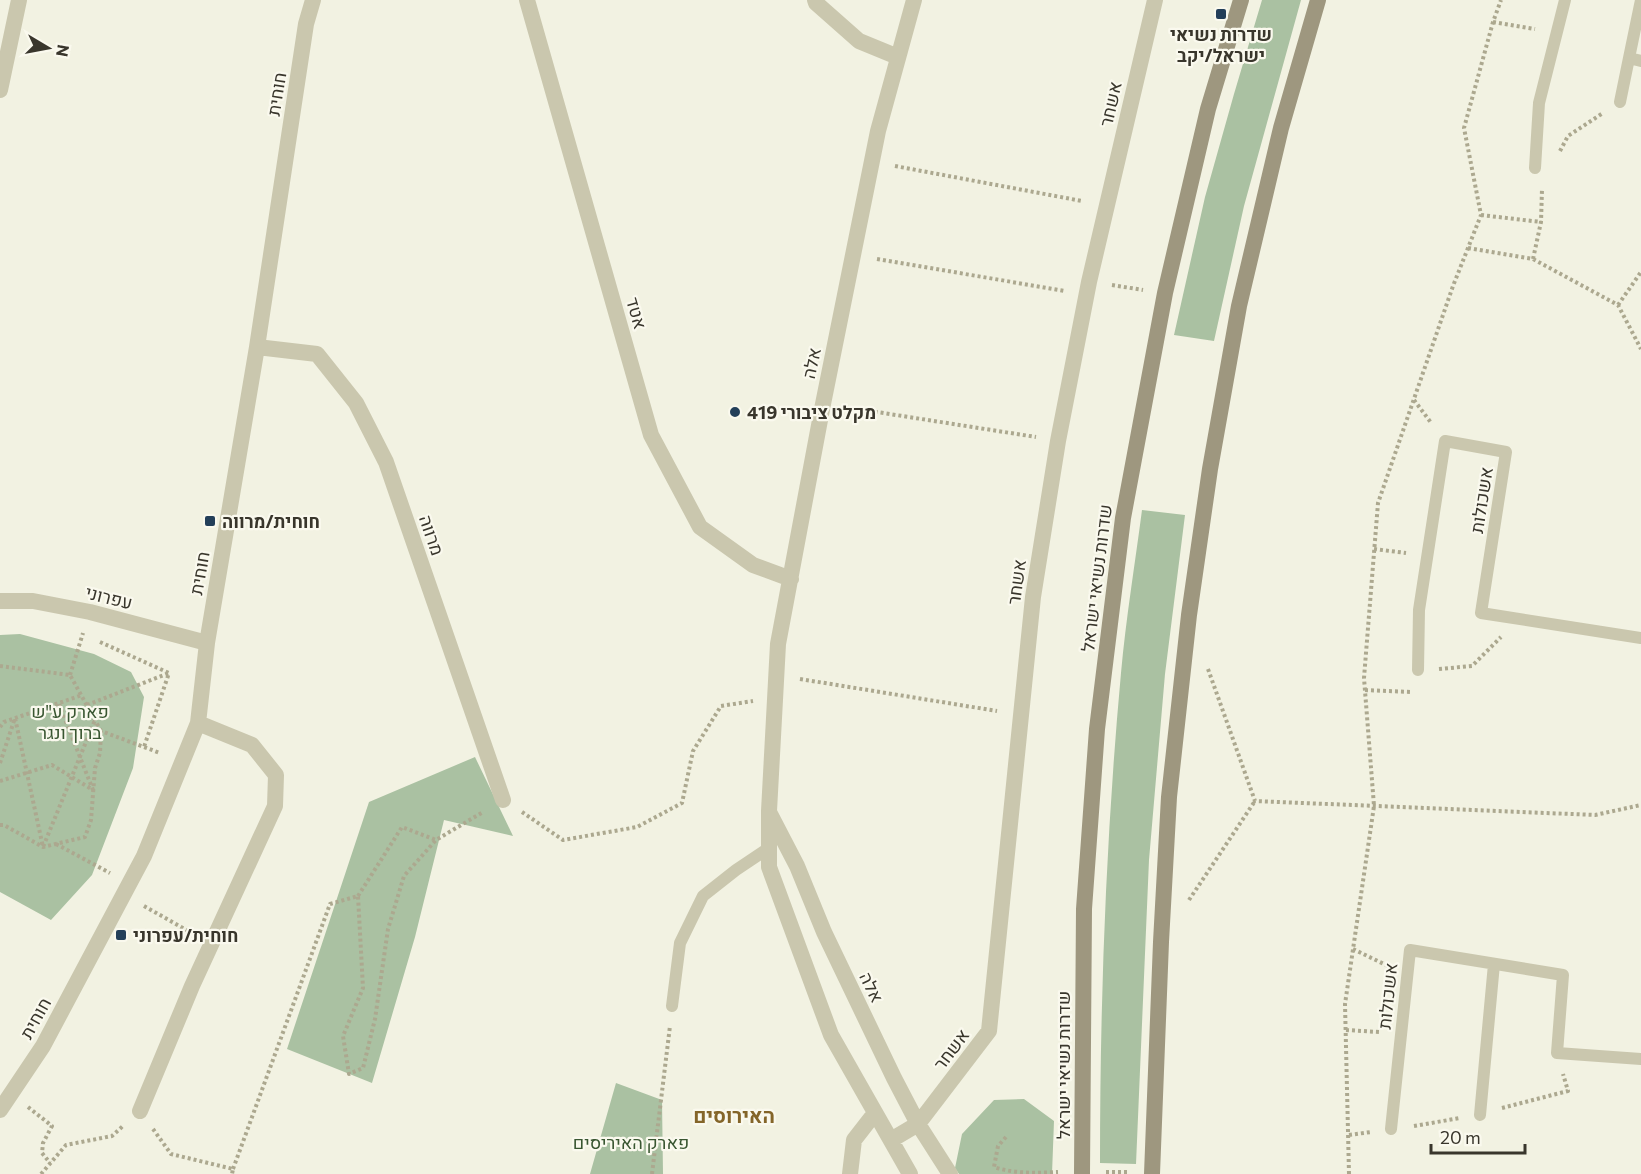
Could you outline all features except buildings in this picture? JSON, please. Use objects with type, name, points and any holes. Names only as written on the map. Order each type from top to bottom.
[{"type":"main road","name":"שדרות נשיאי ישראל","points":[[1082,1173],[1084,909],[1097,729],[1123,518],[1165,293],[1208,109],[1241,0]]},
{"type":"main road","points":[[1152,1174],[1169,797],[1189,615],[1210,469],[1239,306],[1281,128],[1318,0]]},
{"type":"street","points":[[0,90],[20,0]]},
{"type":"street","name":"חוחית","points":[[0,1110],[43,1046],[144,856],[198,723],[207,643],[257,347],[306,24],[313,0]]},
{"type":"street","name":"אטד","points":[[527,0],[651,435],[700,527],[753,565],[791,579]]},
{"type":"street","points":[[815,0],[859,41],[898,57]]},
{"type":"street","name":"אלה","points":[[910,1174],[831,1035],[769,867],[769,811],[778,644],[878,131],[914,0]]},
{"type":"street","name":"אשחר","points":[[891,1140],[918,1124],[989,1031],[1033,597],[1058,441],[1087,288],[1155,0]]},
{"type":"street","name":"מרווה","points":[[257,347],[317,354],[356,403],[386,462],[503,800]]},
{"type":"street","name":"עפרוני","points":[[0,601],[33,601],[90,612],[207,643]]},
{"type":"street","points":[[140,1111],[192,986],[275,806],[276,775],[252,745],[198,723]]},
{"type":"street","name":"אלה","points":[[769,811],[797,866],[824,932],[884,1058],[918,1124],[950,1174]]},
{"type":"street","points":[[850,1174],[854,1140],[875,1113]]},
{"type":"lane","points":[[1535,168],[1539,103],[1565,0]]},
{"type":"lane","points":[[1620,102],[1635,60],[1641,0]]},
{"type":"lane","points":[[1419,670],[1419,610],[1444,441]]},
{"type":"lane","name":"אשכולות","points":[[1444,441],[1506,452],[1481,613],[1641,638]]},
{"type":"lane","points":[[672,1006],[680,943],[703,896],[735,870],[769,848]]},
{"type":"lane","name":"אשכולות","points":[[1391,1129],[1410,951],[1563,975],[1557,1053],[1641,1059]]},
{"type":"lane","points":[[1480,1114],[1494,964]]},
{"type":"path","points":[[1350,1174],[1345,1004],[1374,806],[1364,678],[1378,503],[1453,286],[1481,215],[1464,128],[1501,0]]},
{"type":"path","points":[[1493,22],[1557,33]]},
{"type":"path","points":[[1558,154],[1568,136],[1620,102]]},
{"type":"path","points":[[872,161],[1107,206]]},
{"type":"path","points":[[1533,259],[1540,222],[1542,180],[1535,168]]},
{"type":"path","points":[[1481,215],[1540,222]]},
{"type":"path","points":[[1468,248],[1533,259],[1618,305],[1641,350]]},
{"type":"path","points":[[854,255],[1087,288],[1165,293]]},
{"type":"path","points":[[1618,305],[1641,272]]},
{"type":"path","points":[[1414,400],[1444,441]]},
{"type":"path","points":[[823,404],[1058,441]]},
{"type":"path","points":[[1374,549],[1427,555]]},
{"type":"path","points":[[0,825],[4,825],[43,847],[85,837],[90,820],[101,731],[70,675],[90,612]]},
{"type":"path","points":[[1472,666],[1519,619]]},
{"type":"path","points":[[94,639],[169,674]]},
{"type":"path","points":[[1204,659],[1255,801]]},
{"type":"path","points":[[0,666],[70,675]]},
{"type":"path","points":[[87,705],[169,674]]},
{"type":"path","points":[[144,747],[169,674]]},
{"type":"path","points":[[777,675],[1021,715]]},
{"type":"path","points":[[1365,690],[1416,692]]},
{"type":"path","points":[[0,727],[4,722],[82,695]]},
{"type":"path","points":[[436,840],[402,827],[358,896],[363,988],[343,1036],[349,1074],[363,1068],[375,1020],[388,929],[404,876],[436,840],[503,800],[563,840],[637,827],[682,803],[693,751],[721,706],[775,698]]},
{"type":"path","points":[[58,704],[93,790]]},
{"type":"path","points":[[0,763],[15,718]]},
{"type":"path","points":[[15,718],[43,847]]},
{"type":"path","points":[[43,847],[95,720]]},
{"type":"path","points":[[101,731],[183,762]]},
{"type":"path","points":[[0,781],[51,765],[93,790]]},
{"type":"path","points":[[1255,801],[1595,815],[1641,805]]},
{"type":"path","points":[[1186,904],[1255,801]]},
{"type":"path","points":[[56,844],[212,943]]},
{"type":"path","points":[[42,1174],[66,1145],[112,1136],[140,1111],[171,1154],[232,1172],[330,904],[358,896]]},
{"type":"path","points":[[1353,949],[1407,975]]},
{"type":"path","points":[[652,1174],[672,1006]]},
{"type":"path","points":[[1346,1030],[1401,1034]]},
{"type":"path","points":[[50,1163],[42,1153],[43,1143],[52,1126]]},
{"type":"path","points":[[1006,1137],[998,1146],[994,1167],[1020,1173],[1064,1171]]},
{"type":"path","points":[[1102,1172],[1135,1172]]},
{"type":"green space","points":[[1262,0],[1301,0],[1244,206],[1214,341],[1174,335],[1205,197]]},
{"type":"green space","points":[[1142,510],[1185,515],[1165,674],[1149,860],[1136,1164],[1100,1163],[1101,1040],[1111,795],[1123,652]]},
{"type":"green space","name":"פארק ע\"ש ברוך ונגר","points":[[20,634],[94,654],[131,672],[144,697],[133,768],[92,875],[51,920],[0,892],[0,635]]},
{"type":"green space","points":[[475,757],[513,836],[444,820],[415,937],[372,1083],[287,1049],[369,802]]},
{"type":"green space","name":"פארק האיריסים","points":[[616,1083],[662,1100],[663,1174],[590,1174]]},
{"type":"green space","points":[[1024,1099],[1054,1121],[1052,1174],[959,1174],[955,1168],[962,1134],[994,1100]]},
{"type":"place","name":"שדרות נשיאי ישראל/יקב","points":[[1221,14]]},
{"type":"place","name":"מקלט ציבורי 419","points":[[735,412]]},
{"type":"place","name":"חוחית/מרווה","points":[[210,521]]},
{"type":"place","name":"חוחית/עפרוני","points":[[121,935]]},
{"type":"district","name":"האירוסים","points":[[734,1115]]}]
